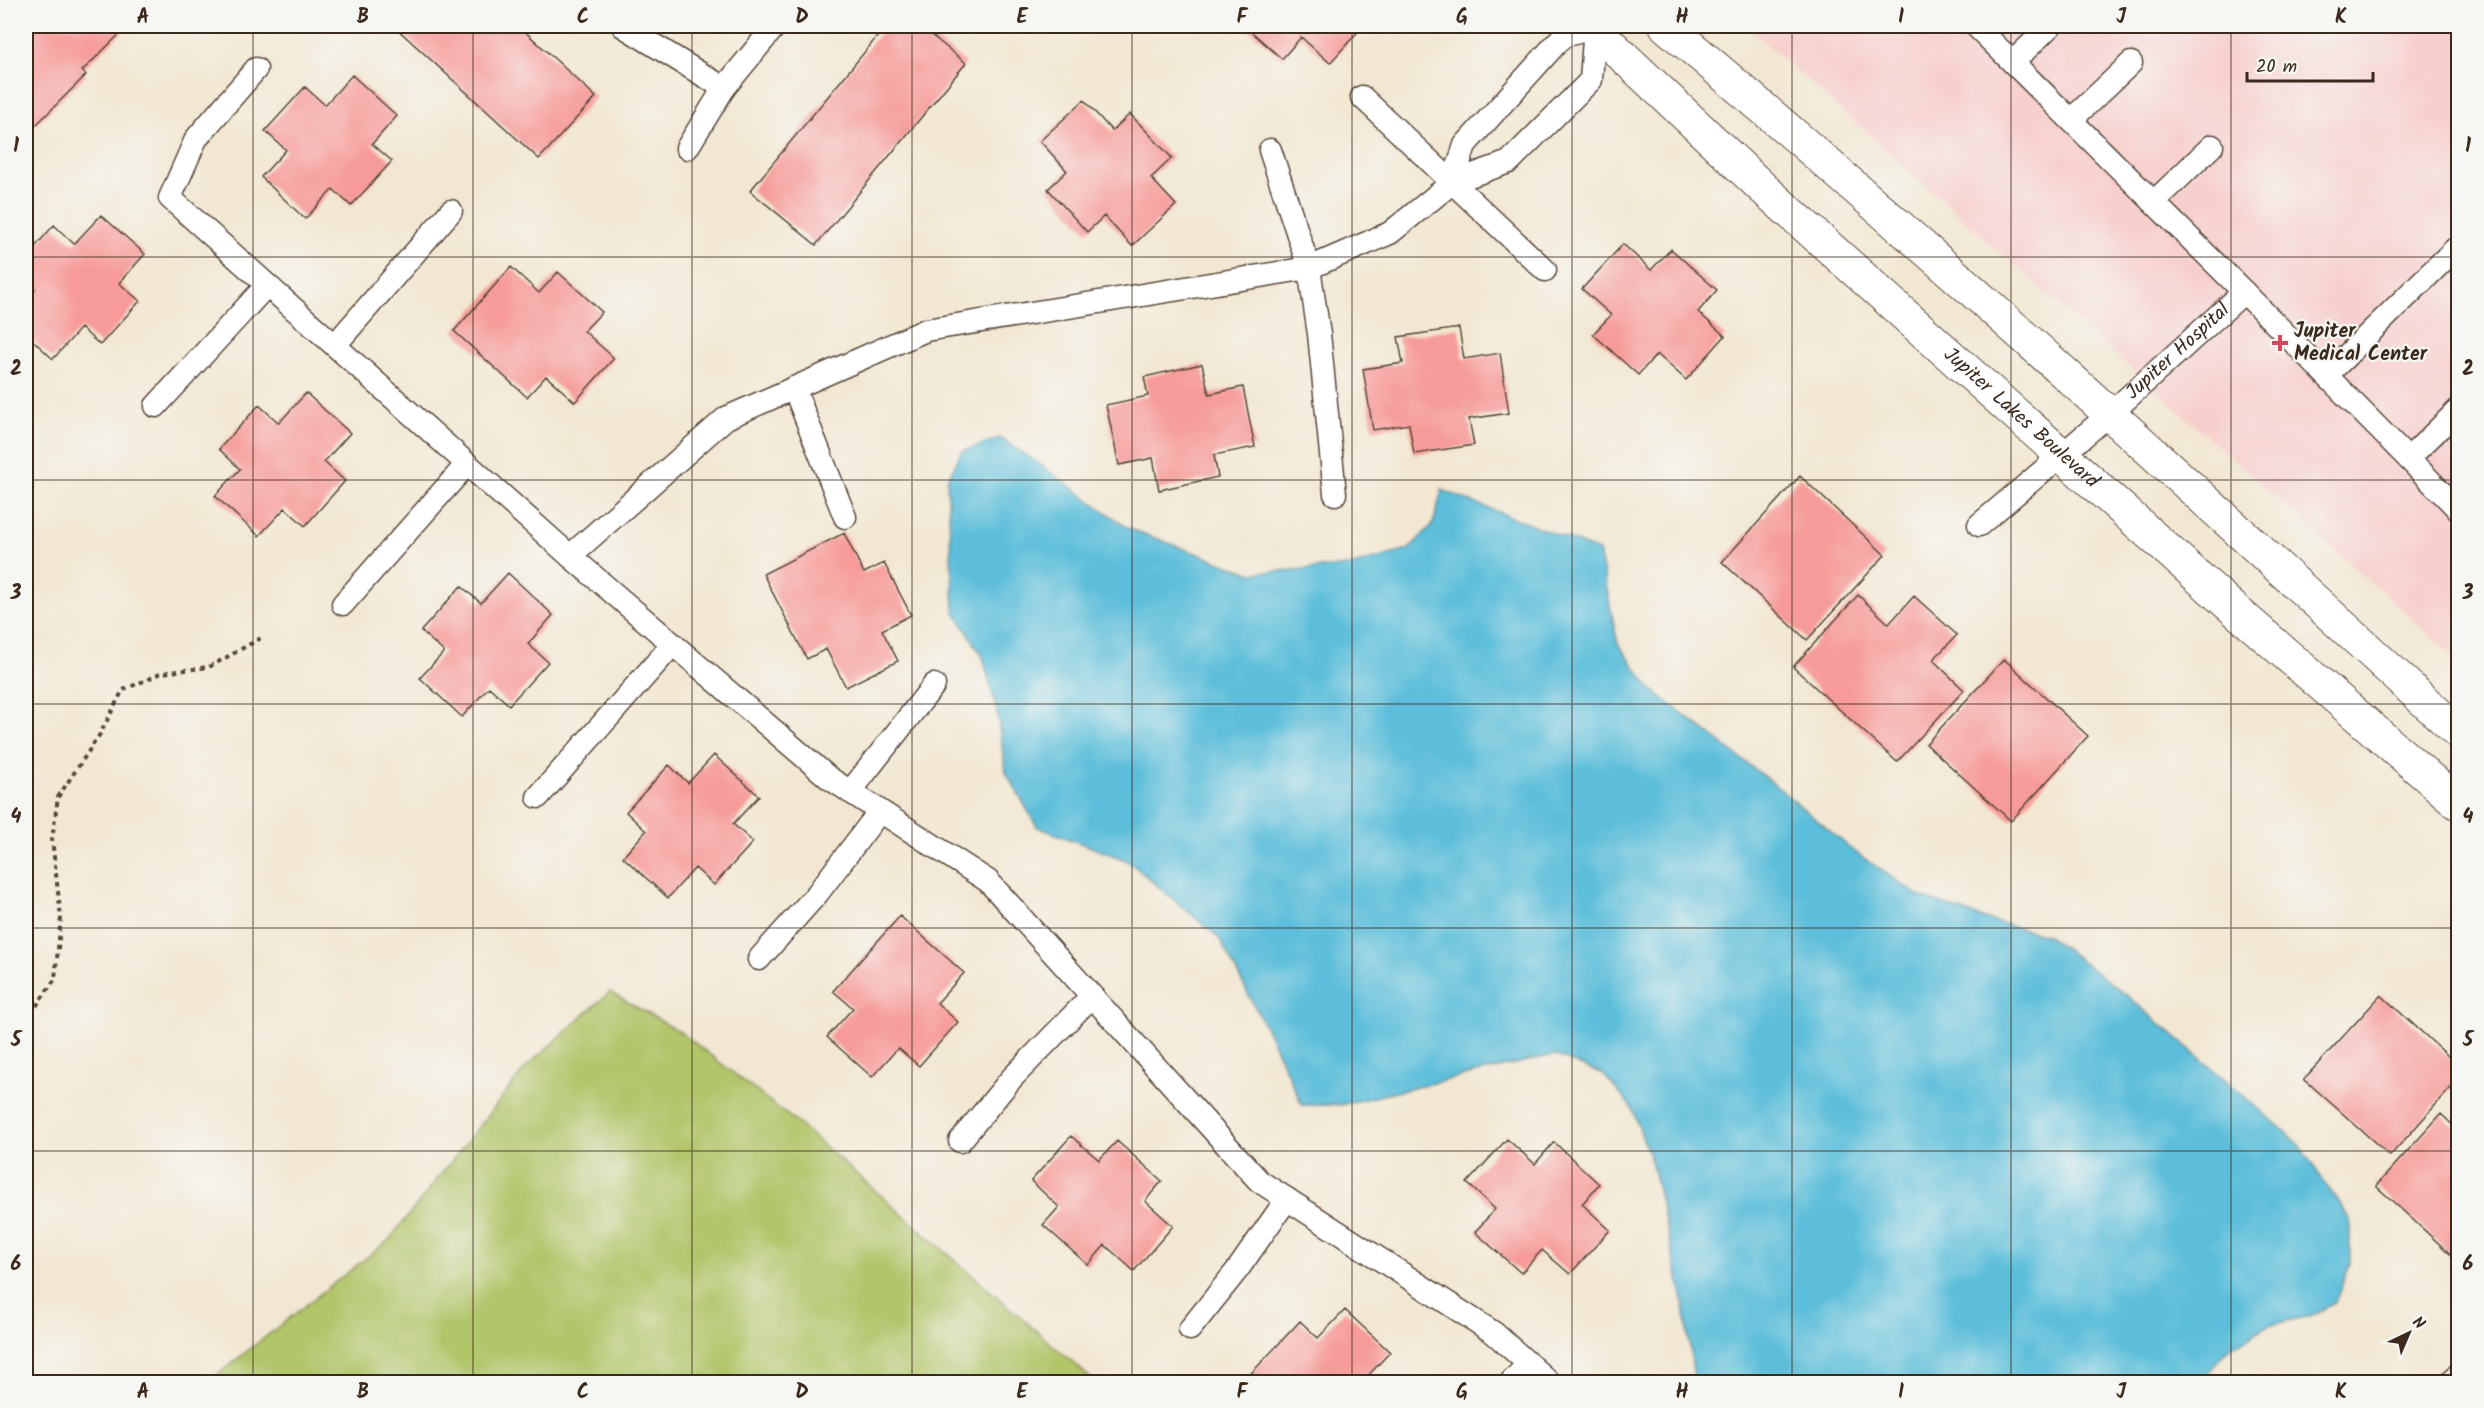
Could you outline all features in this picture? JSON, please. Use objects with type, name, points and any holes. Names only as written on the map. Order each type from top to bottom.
[{"type":"street","name":"Jupiter Lakes Boulevard","points":[[1593,26],[1765,190],[2235,610],[2458,803]]},
{"type":"street","points":[[1666,26],[1767,110],[2111,413],[2458,732]]},
{"type":"lane","points":[[623,26],[724,88]]},
{"type":"lane","points":[[687,148],[724,88],[775,26]]},
{"type":"lane","points":[[570,556],[726,418],[926,330],[1309,268],[1390,233],[1453,182],[1509,162],[1591,80],[1593,26],[1563,36],[1464,145],[1453,182]]},
{"type":"lane","points":[[1976,26],[2244,291],[2458,509]]},
{"type":"lane","points":[[2013,62],[2050,26]]},
{"type":"lane","points":[[2071,120],[2131,63]]},
{"type":"lane","points":[[256,69],[196,139],[170,198],[570,556],[829,778],[988,881],[1259,1181],[1494,1333],[1549,1383]]},
{"type":"lane","points":[[1362,97],[1545,270]]},
{"type":"lane","points":[[2154,202],[2212,146]]},
{"type":"lane","points":[[1270,150],[1309,268],[1319,334],[1335,494]]},
{"type":"lane","points":[[335,345],[451,210]]},
{"type":"lane","points":[[2327,375],[2455,249]]},
{"type":"lane","points":[[156,406],[267,285]]},
{"type":"lane","name":"Jupiter Hospital","points":[[1979,525],[2111,413],[2244,291]]},
{"type":"lane","points":[[794,388],[845,517]]},
{"type":"lane","points":[[2409,458],[2458,410]]},
{"type":"lane","points":[[343,604],[467,464]]},
{"type":"lane","points":[[538,797],[672,644]]},
{"type":"lane","points":[[850,792],[934,685]]},
{"type":"lane","points":[[759,958],[817,894],[880,811]]},
{"type":"lane","points":[[960,1141],[1012,1078],[1092,996]]},
{"type":"lane","points":[[1190,1329],[1238,1269],[1287,1199]]},
{"type":"lane","points":[[1511,1383],[1528,1364]]},
{"type":"path","points":[[26,1021],[56,979],[62,918],[52,839],[58,797],[100,734],[123,690],[162,673],[209,667],[261,638]]},
{"type":"shaded area","name":"Jupiter Medical Center","points":[[1746,26],[2458,26],[2458,660]]},
{"type":"green space","points":[[610,992],[682,1033],[800,1125],[1095,1382],[208,1382],[389,1240],[527,1066]]},
{"type":"water","points":[[1000,438],[1128,528],[1250,573],[1349,566],[1408,550],[1433,524],[1442,490],[1599,551],[1618,644],[1652,690],[1775,785],[1854,851],[1919,896],[1988,920],[2047,935],[2129,997],[2296,1141],[2350,1219],[2350,1263],[2335,1303],[2310,1316],[2269,1325],[2226,1351],[2200,1382],[1693,1382],[1683,1300],[1652,1164],[1632,1108],[1603,1074],[1554,1055],[1340,1105],[1302,1105],[1270,1036],[1219,938],[1128,861],[1037,827],[1006,772],[996,707],[983,657],[954,611],[947,480],[962,451]]},
{"type":"building","points":[[26,26],[128,26],[82,71],[86,75],[26,135]]},
{"type":"building","points":[[394,26],[519,26],[596,97],[539,159]]},
{"type":"building","points":[[886,26],[920,26],[966,63],[816,245],[750,191]]},
{"type":"building","points":[[1245,26],[1363,26],[1330,63],[1301,37],[1282,59]]},
{"type":"building","points":[[352,75],[397,116],[372,144],[392,161],[351,206],[333,189],[305,219],[261,177],[286,150],[265,131],[305,87],[325,105]]},
{"type":"building","points":[[1084,100],[1112,131],[1130,114],[1172,158],[1151,178],[1176,205],[1132,246],[1104,216],[1087,232],[1048,189],[1067,171],[1040,141]]},
{"type":"building","points":[[101,215],[145,254],[119,283],[140,301],[100,345],[81,328],[53,359],[26,334],[26,300],[35,289],[26,281],[26,257],[54,225],[74,244]]},
{"type":"building","points":[[1623,244],[1651,270],[1671,249],[1717,290],[1698,312],[1725,336],[1686,380],[1657,354],[1638,375],[1593,334],[1611,315],[1582,289]]},
{"type":"building","points":[[511,267],[539,293],[558,272],[602,312],[584,331],[614,358],[575,402],[546,376],[527,397],[454,331]]},
{"type":"building","points":[[1459,328],[1464,359],[1500,353],[1509,413],[1469,419],[1474,445],[1414,454],[1409,424],[1373,430],[1363,369],[1403,363],[1398,337]]},
{"type":"building","points":[[1202,364],[1209,394],[1243,387],[1255,447],[1214,455],[1218,477],[1159,490],[1153,458],[1119,465],[1106,405],[1148,396],[1144,377]]},
{"type":"building","points":[[306,393],[350,433],[324,462],[345,481],[305,526],[285,508],[259,536],[215,496],[240,469],[219,449],[259,405],[279,423]]},
{"type":"building","points":[[1800,476],[1885,555],[1807,640],[1722,562]]},
{"type":"building","points":[[844,533],[864,573],[884,563],[911,615],[882,630],[898,661],[846,687],[826,649],[807,659],[763,574]]},
{"type":"building","points":[[508,573],[553,615],[528,644],[548,662],[509,705],[489,687],[462,717],[420,678],[444,652],[421,631],[461,586],[481,603]]},
{"type":"building","points":[[1858,595],[1889,624],[1914,596],[1957,635],[1933,660],[1964,690],[1897,762],[1793,667]]},
{"type":"building","points":[[2004,659],[2088,736],[2011,821],[1926,744]]},
{"type":"building","points":[[714,755],[759,796],[733,824],[753,842],[714,885],[695,868],[668,898],[623,857],[646,831],[626,812],[669,765],[688,783]]},
{"type":"building","points":[[900,916],[964,973],[937,1003],[958,1022],[919,1066],[898,1048],[872,1077],[827,1037],[853,1008],[833,991]]},
{"type":"building","points":[[2381,995],[2458,1065],[2458,1080],[2390,1156],[2304,1079]]},
{"type":"building","points":[[2441,1114],[2458,1130],[2458,1261],[2376,1186]]},
{"type":"building","points":[[1071,1136],[1099,1160],[1117,1141],[1162,1181],[1145,1201],[1173,1226],[1134,1271],[1105,1245],[1088,1265],[1043,1225],[1059,1207],[1031,1181]]},
{"type":"building","points":[[1507,1139],[1535,1164],[1554,1142],[1599,1184],[1582,1204],[1610,1230],[1570,1274],[1542,1250],[1521,1273],[1475,1232],[1495,1209],[1467,1183]]},
{"type":"building","points":[[1345,1310],[1390,1352],[1365,1379],[1370,1382],[1243,1382],[1300,1321],[1318,1338]]},
{"type":"building","points":[[2458,1358],[2458,1382],[2434,1382]]},
{"type":"place","name":"Jupiter Medical Center","points":[[2280,343]]}]
